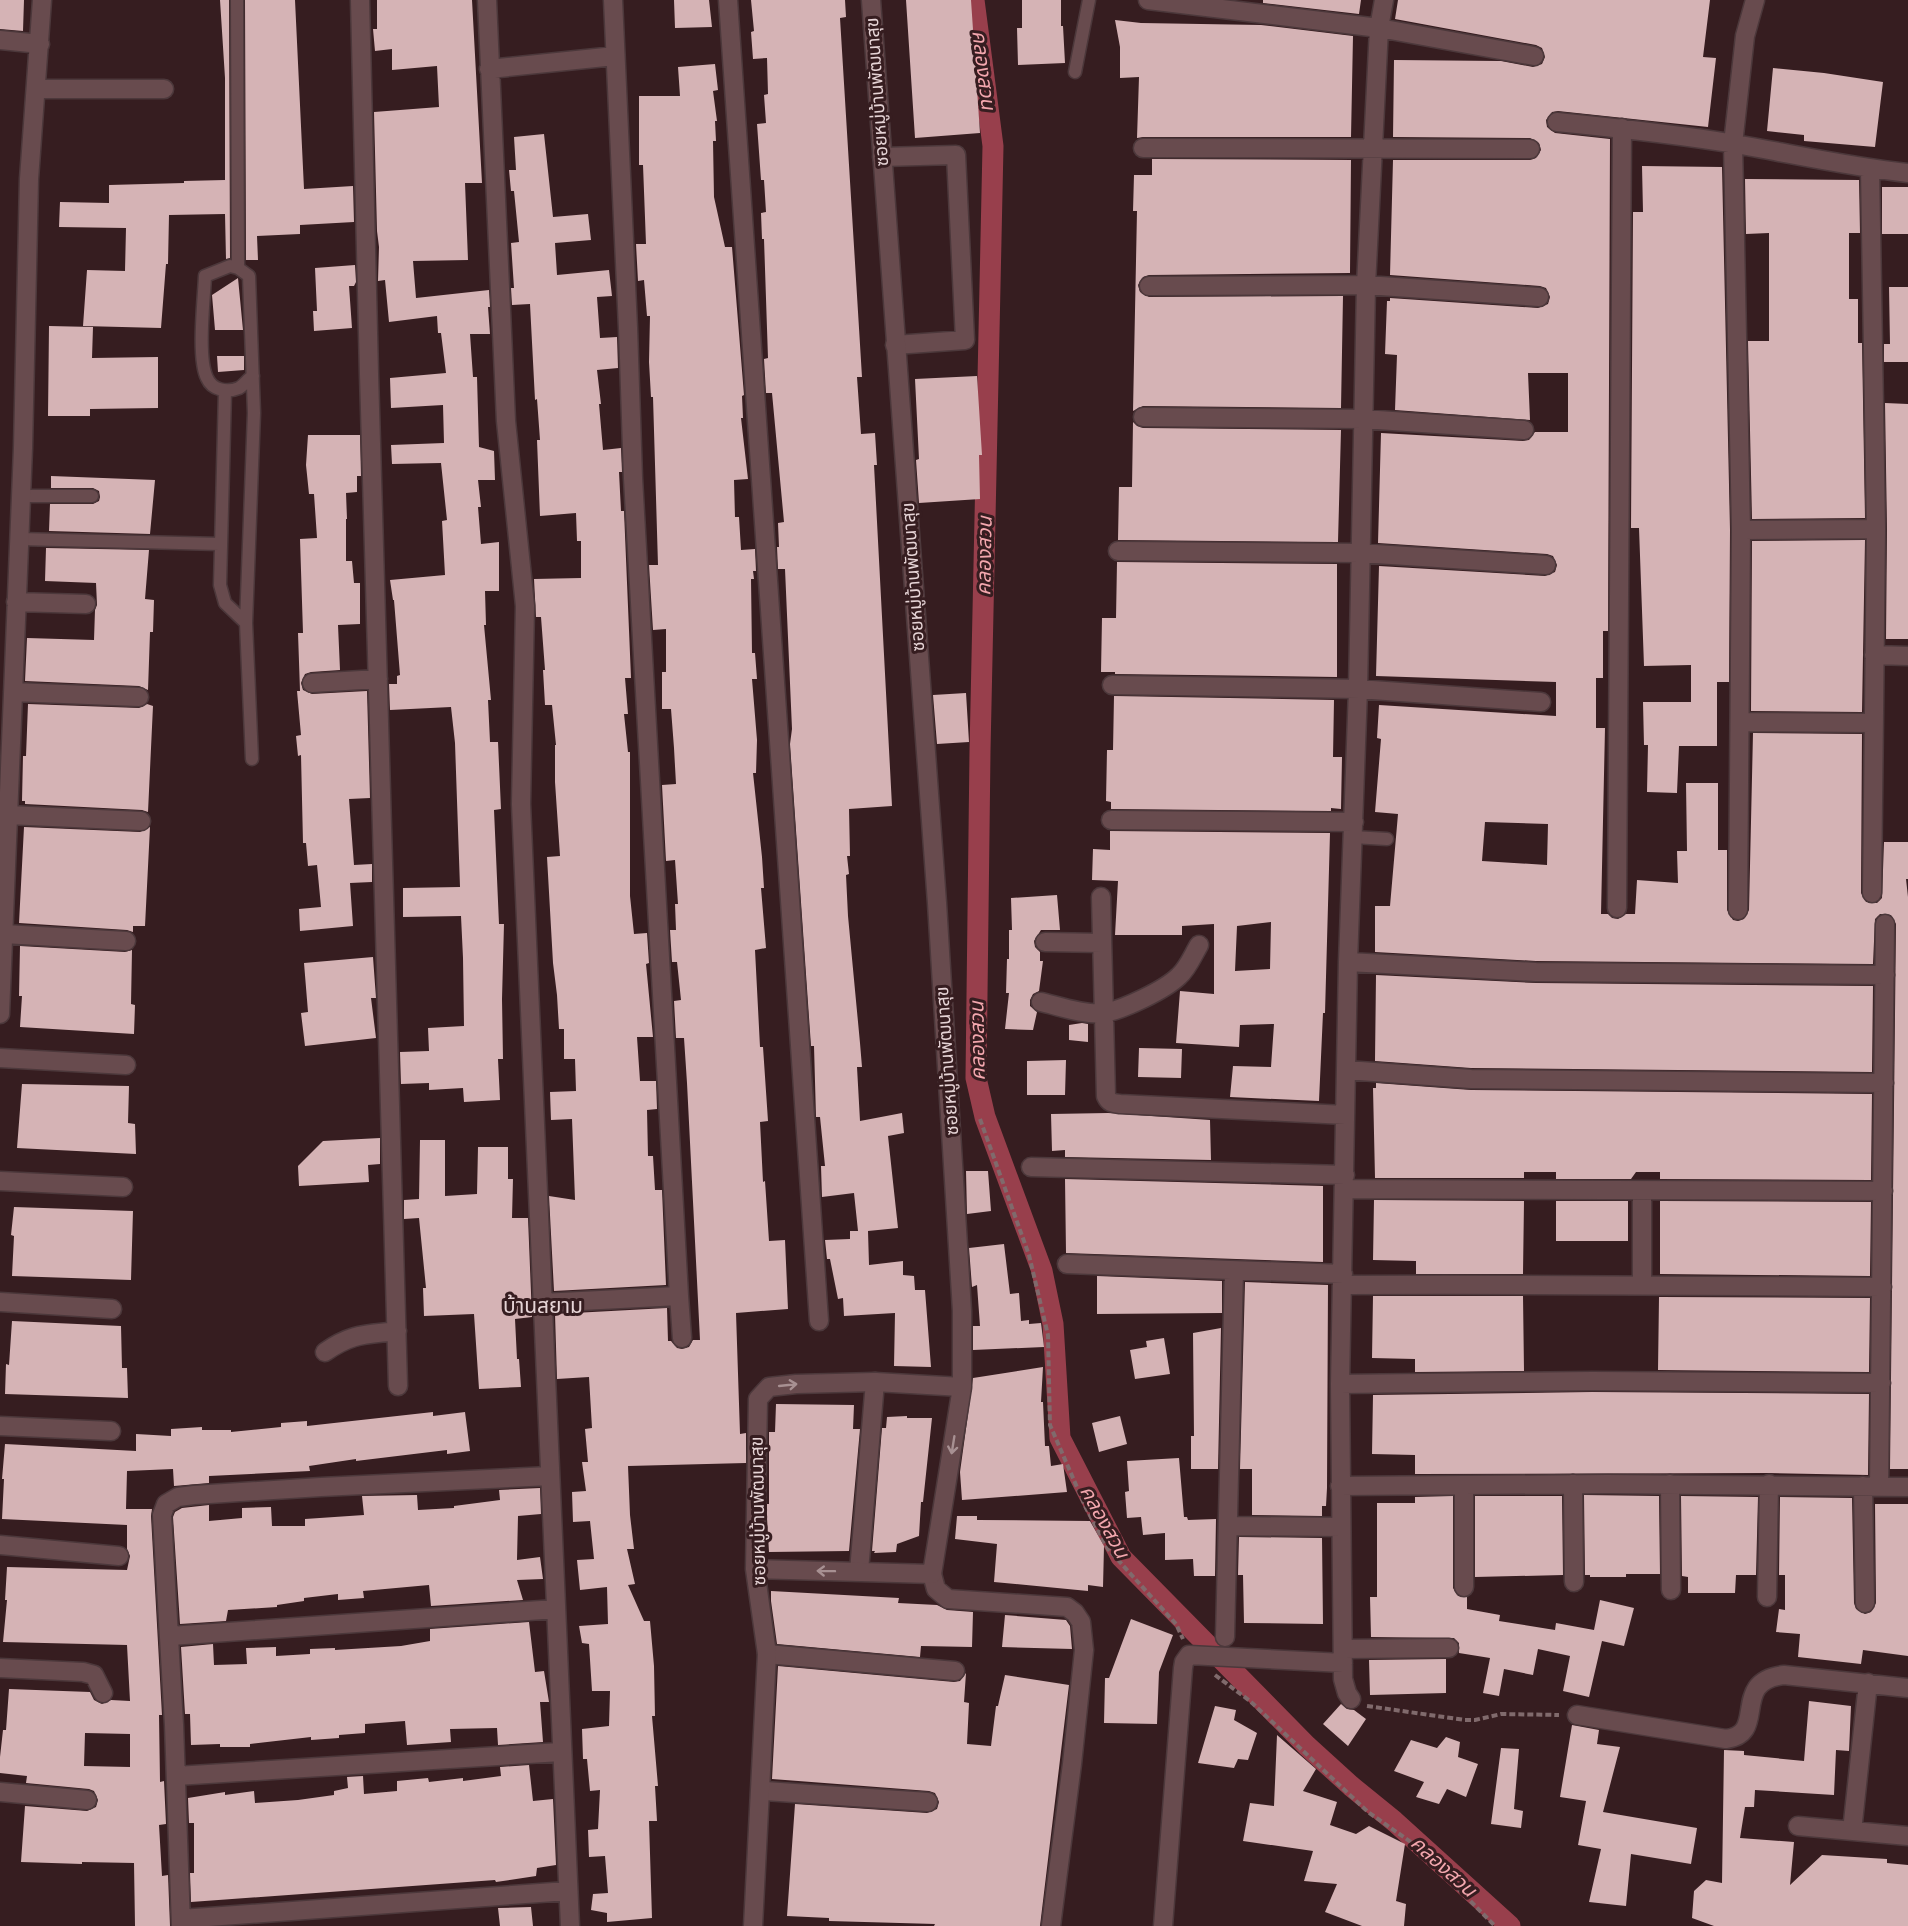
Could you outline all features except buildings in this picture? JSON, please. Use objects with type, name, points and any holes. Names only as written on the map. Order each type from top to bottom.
[{"type":"street","points":[[0,1014],[8,815],[6,728],[14,692],[7,648],[16,602],[23,448],[29,179],[42,0]]},
{"type":"street","points":[[360,0],[398,1386]]},
{"type":"street","points":[[487,0],[506,421],[525,606],[521,804],[570,1926]]},
{"type":"street","points":[[613,0],[633,478],[682,1338]]},
{"type":"street","points":[[728,0],[819,1321]]},
{"type":"street","name":"ซอยหมู่บ้านพัฒนาสุข","points":[[753,1926],[763,1790],[767,1654],[755,1569],[758,1399],[769,1387],[786,1384],[875,1382],[962,1387],[962,1311],[939,927],[871,0]]},
{"type":"street","points":[[1148,0],[1379,28],[1534,56]]},
{"type":"street","points":[[1351,1699],[1344,1686],[1340,1486],[1345,1115],[1358,689],[1366,285],[1379,28],[1384,0]]},
{"type":"street","points":[[1738,910],[1741,530],[1733,144],[1745,36],[1755,0]]},
{"type":"street","points":[[0,40],[40,44]]},
{"type":"street","points":[[489,69],[615,56]]},
{"type":"street","points":[[36,89],[164,89]]},
{"type":"street","points":[[1557,122],[1622,128],[1733,144],[1870,169],[1908,173]]},
{"type":"street","points":[[1617,908],[1622,128]]},
{"type":"street","points":[[1143,148],[1530,149]]},
{"type":"street","points":[[882,157],[956,155],[965,340],[895,345]]},
{"type":"street","points":[[1870,169],[1876,530],[1872,893]]},
{"type":"street","points":[[1149,286],[1366,285],[1539,297]]},
{"type":"street","points":[[1143,417],[1363,419],[1524,430]]},
{"type":"street","points":[[1741,530],[1876,530]]},
{"type":"street","points":[[1118,551],[1360,553],[1546,565]]},
{"type":"street","points":[[16,602],[86,604]]},
{"type":"street","points":[[1874,655],[1908,656]]},
{"type":"street","points":[[312,683],[378,679]]},
{"type":"street","points":[[1113,685],[1358,689],[1541,702]]},
{"type":"street","points":[[14,692],[139,697]]},
{"type":"street","points":[[1740,722],[1873,723]]},
{"type":"street","points":[[8,815],[141,821]]},
{"type":"street","points":[[1111,820],[1353,830]]},
{"type":"street","points":[[1101,897],[1106,1096],[1111,1103],[1345,1115]]},
{"type":"street","points":[[1865,1603],[1871,1486],[1881,1383],[1886,924]]},
{"type":"street","points":[[2,946],[126,941]]},
{"type":"street","points":[[1045,942],[1102,943]]},
{"type":"street","points":[[1041,1002],[1104,1013],[1166,987],[1181,975],[1199,945]]},
{"type":"street","points":[[1348,962],[1536,972],[1885,975]]},
{"type":"street","points":[[0,1058],[126,1065]]},
{"type":"street","points":[[1346,1070],[1471,1079],[1884,1083]]},
{"type":"street","points":[[1031,1167],[1344,1182],[1642,1191],[1883,1191]]},
{"type":"street","points":[[0,1181],[123,1187]]},
{"type":"street","points":[[1642,1191],[1642,1286]]},
{"type":"street","points":[[1067,1264],[1234,1271],[1343,1280],[1642,1286],[1882,1287]]},
{"type":"street","points":[[1225,1637],[1234,1271]]},
{"type":"street","points":[[542,1303],[679,1296]]},
{"type":"street","points":[[0,1302],[112,1309]]},
{"type":"street","points":[[326,1352],[341,1340],[356,1335],[397,1331]]},
{"type":"street","points":[[1340,1384],[1580,1381],[1881,1383]]},
{"type":"street","points":[[859,1571],[875,1382]]},
{"type":"street","points":[[962,1387],[932,1574],[936,1589],[948,1599],[1067,1607],[1076,1613],[1081,1622],[1084,1650],[1051,1926]]},
{"type":"street","points":[[0,1426],[111,1431]]},
{"type":"street","points":[[550,1476],[321,1486],[178,1497],[166,1504],[162,1515],[170,1636],[181,1922],[568,1891]]},
{"type":"street","points":[[1340,1486],[1573,1484],[1908,1486]]},
{"type":"street","points":[[1573,1484],[1574,1582]]},
{"type":"street","points":[[1670,1484],[1671,1590]]},
{"type":"street","points":[[1767,1597],[1769,1484]]},
{"type":"street","points":[[1464,1486],[1464,1587]]},
{"type":"street","points":[[1228,1526],[1341,1527]]},
{"type":"street","points":[[0,1545],[119,1556]]},
{"type":"street","points":[[755,1569],[932,1574]]},
{"type":"street","points":[[170,1636],[556,1610]]},
{"type":"street","points":[[1163,1926],[1183,1668],[1189,1655],[1256,1658],[1343,1656],[1449,1648]]},
{"type":"street","points":[[767,1654],[955,1671]]},
{"type":"street","points":[[0,1668],[83,1672],[94,1675],[103,1693]]},
{"type":"street","points":[[1577,1715],[1726,1739],[1733,1738],[1744,1730],[1754,1694],[1764,1679],[1784,1675],[1908,1688]]},
{"type":"street","points":[[1852,1831],[1868,1683]]},
{"type":"street","points":[[176,1776],[561,1752]]},
{"type":"street","points":[[759,1926],[763,1790],[928,1802]]},
{"type":"street","points":[[0,1792],[87,1800]]},
{"type":"street","points":[[1797,1826],[1908,1836]]},
{"type":"lane","points":[[237,0],[238,268]]},
{"type":"lane","points":[[1075,72],[1089,0]]},
{"type":"lane","points":[[252,759],[246,623],[254,413],[253,376],[249,276],[238,268],[230,266],[205,276],[202,358],[207,379],[216,388],[225,391],[238,388],[253,376]]},
{"type":"lane","points":[[225,391],[220,585],[225,603],[246,623]]},
{"type":"lane","points":[[20,496],[92,496]]},
{"type":"lane","points":[[19,539],[220,544]]},
{"type":"lane","points":[[1353,830],[1387,840]]},
{"type":"path","points":[[980,1119],[1029,1255],[1048,1335],[1050,1425],[1086,1508],[1108,1549],[1176,1624],[1189,1655],[1250,1701],[1368,1812],[1415,1845],[1495,1926]]},
{"type":"path","points":[[1351,1699],[1359,1705],[1465,1720],[1501,1714],[1577,1715]]},
{"type":"waterway","name":"คลองสวน","points":[[974,0],[993,146],[980,751],[976,1078],[985,1117],[1042,1271],[1053,1324],[1060,1438],[1121,1557],[1307,1746],[1510,1926]]},
{"type":"district","name":"บ้านสยาม","points":[[543,1306]]}]
